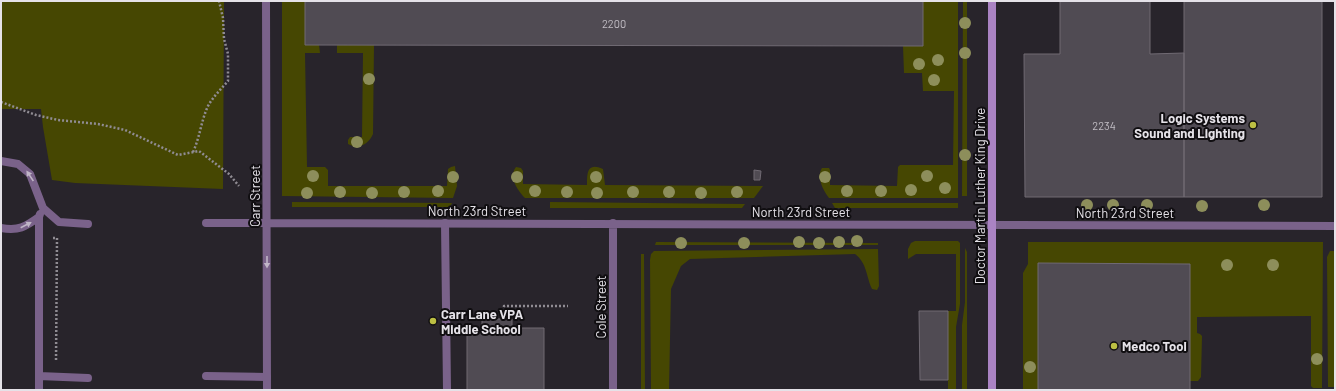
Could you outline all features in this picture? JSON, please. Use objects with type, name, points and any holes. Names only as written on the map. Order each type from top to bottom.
[{"type":"main road","name":"Doctor Martin Luther King Drive","points":[[992,1],[992,390]]},
{"type":"street","name":"Carr Street","points":[[266,1],[267,390]]},
{"type":"street","points":[[1,161],[18,164],[30,174],[43,208],[59,222],[88,224]]},
{"type":"street","points":[[39,390],[39,217],[43,208]]},
{"type":"street","points":[[1,228],[16,230],[25,227],[39,217]]},
{"type":"street","name":"North 23rd Street","points":[[206,223],[1335,226]]},
{"type":"street","points":[[444,223],[447,390]]},
{"type":"street","name":"Cole Street","points":[[613,223],[613,390]]},
{"type":"street","points":[[39,376],[88,378]]},
{"type":"street","points":[[206,376],[267,377]]},
{"type":"path","points":[[193,152],[208,107],[218,92],[228,81],[228,54],[224,39],[224,18],[219,1]]},
{"type":"path","points":[[1,102],[36,115],[58,120],[98,124],[125,130],[178,155],[199,151],[229,174],[239,186]]},
{"type":"path","points":[[504,319],[504,306],[568,306]]},
{"type":"shaded area","points":[[1,1],[224,1],[223,189],[75,183],[52,180],[41,109],[1,109]]},
{"type":"shaded area","points":[[282,1],[305,1],[319,45],[320,53],[305,53],[307,167],[325,167],[328,170],[328,186],[447,186],[448,169],[455,166],[457,186],[453,198],[282,196]]},
{"type":"shaded area","points":[[923,1],[958,1],[958,198],[829,198],[820,179],[820,172],[822,168],[829,168],[830,170],[830,185],[897,186],[898,167],[900,165],[953,165],[954,91],[923,91],[922,73],[904,73],[903,46],[923,46]]},
{"type":"shaded area","points":[[963,1],[967,1],[967,196],[962,196]]},
{"type":"shaded area","points":[[337,45],[374,45],[373,134],[369,141],[359,146],[352,146],[348,144],[348,140],[350,137],[362,137],[363,53],[337,53]]},
{"type":"shaded area","points":[[516,167],[521,168],[523,171],[523,184],[587,185],[589,170],[594,167],[598,167],[603,169],[605,185],[763,186],[754,198],[525,198],[517,188],[513,179]]},
{"type":"shaded area","points":[[292,202],[452,203],[450,207],[292,207]]},
{"type":"shaded area","points":[[550,202],[745,204],[742,208],[550,208]]},
{"type":"shaded area","points":[[832,203],[958,203],[958,208],[835,208]]},
{"type":"shaded area","points":[[915,241],[958,241],[960,243],[960,304],[956,327],[956,390],[948,390],[948,311],[956,311],[956,254],[916,254],[908,259],[908,249],[911,243]]},
{"type":"shaded area","points":[[656,242],[878,243],[878,245],[655,245]]},
{"type":"shaded area","points":[[1028,242],[1323,242],[1322,388],[1313,388],[1311,386],[1311,316],[1197,317],[1197,333],[1202,336],[1201,377],[1198,381],[1190,381],[1190,264],[1038,263],[1038,390],[1023,390],[1023,273],[1028,264]]},
{"type":"shaded area","points":[[965,248],[967,252],[967,390],[962,390],[962,325],[965,302]]},
{"type":"shaded area","points":[[878,249],[879,286],[877,290],[872,289],[862,261],[855,254],[690,259],[681,266],[671,289],[669,390],[651,390],[650,260],[651,254],[654,251]]},
{"type":"shaded area","points":[[1330,251],[1335,251],[1334,387],[1328,387],[1327,257]]},
{"type":"shaded area","points":[[641,254],[644,254],[645,390],[641,390]]},
{"type":"building","points":[[305,1],[923,1],[923,46],[305,45]]},
{"type":"building","points":[[1060,1],[1150,1],[1150,54],[1184,53],[1184,197],[1025,197],[1024,54],[1060,54]]},
{"type":"building","name":"Logic Systems Sound and Lighting","points":[[1184,1],[1322,1],[1322,197],[1184,197]]},
{"type":"building","points":[[754,170],[761,171],[760,180],[754,180]]},
{"type":"building","name":"Medco Tool","points":[[1038,263],[1190,264],[1190,390],[1038,390]]},
{"type":"building","points":[[919,311],[948,311],[948,380],[920,380]]},
{"type":"building","name":"Carr Lane VPA Middle School","points":[[482,319],[512,319],[512,328],[544,328],[544,390],[467,390],[467,330],[482,330]]},
{"type":"place","name":"Logic Systems Sound and Lighting","points":[[1253,125]]},
{"type":"place","name":"Carr Lane VPA Middle School","points":[[433,321]]},
{"type":"place","name":"Medco Tool","points":[[1114,346]]}]
